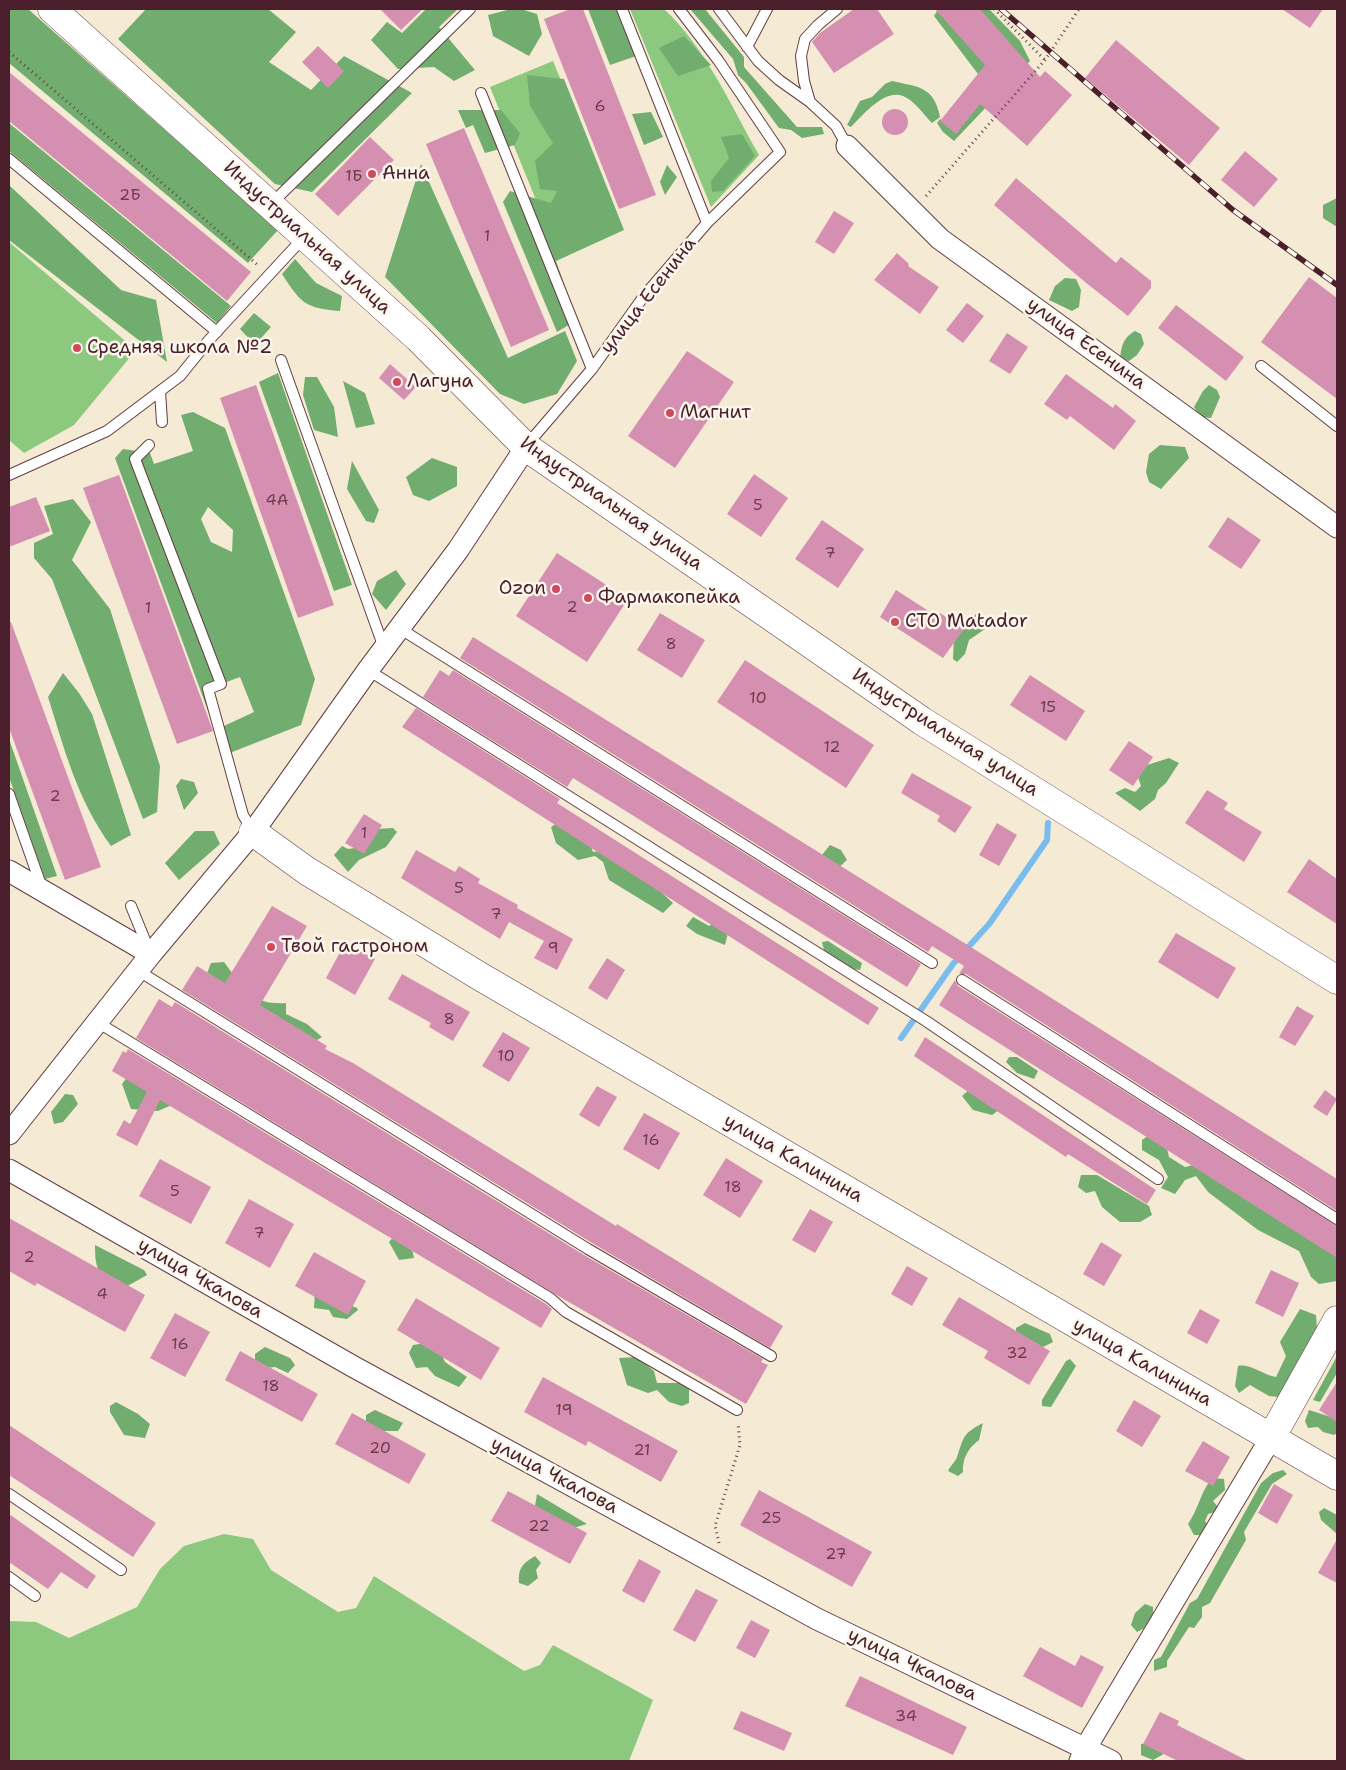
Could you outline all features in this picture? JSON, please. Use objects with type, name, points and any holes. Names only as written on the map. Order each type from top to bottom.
[{"type":"street","name":"Индустриальная улица","points":[[57,11],[306,235],[395,326],[526,447],[922,721],[1337,980]]},
{"type":"street","name":"улица Есенина","points":[[847,146],[940,239],[1337,527]]},
{"type":"street","points":[[9,1134],[137,970],[253,832],[368,670],[458,550],[526,447]]},
{"type":"street","name":"улица Калинина","points":[[253,832],[304,875],[1337,1476]]},
{"type":"street","points":[[9,871],[151,954]]},
{"type":"street","name":"улица Чкалова","points":[[9,1170],[354,1367],[817,1619],[1083,1755],[1110,1761]]},
{"type":"street","points":[[1083,1755],[1271,1438],[1337,1320]]},
{"type":"lane","points":[[271,204],[470,9]]},
{"type":"lane","points":[[622,9],[707,223]]},
{"type":"lane","name":"улица Есенина","points":[[526,447],[592,369],[641,293],[707,223],[780,152],[718,60],[679,9]]},
{"type":"lane","points":[[719,9],[758,60],[779,80],[810,102],[836,126],[847,146]]},
{"type":"lane","points":[[747,47],[767,9]]},
{"type":"lane","points":[[810,102],[804,81],[802,56],[805,39],[818,24],[837,9]]},
{"type":"lane","points":[[481,93],[592,369]]},
{"type":"lane","points":[[9,160],[217,332]]},
{"type":"lane","points":[[9,475],[107,431],[180,376],[217,332],[306,235]]},
{"type":"lane","points":[[281,360],[384,649]]},
{"type":"lane","points":[[1261,366],[1337,426]]},
{"type":"lane","points":[[160,391],[162,422]]},
{"type":"lane","points":[[149,445],[135,458],[222,684],[208,689],[243,815],[253,832]]},
{"type":"lane","points":[[399,628],[932,963]]},
{"type":"lane","points":[[368,670],[926,1021],[1158,1179]]},
{"type":"lane","points":[[9,794],[43,891]]},
{"type":"lane","points":[[131,906],[151,954]]},
{"type":"lane","points":[[137,970],[588,1249],[770,1356]]},
{"type":"lane","points":[[962,980],[1337,1219]]},
{"type":"lane","points":[[97,1022],[550,1298],[566,1312],[737,1410]]},
{"type":"lane","points":[[9,1494],[121,1570]]},
{"type":"lane","points":[[9,1577],[35,1596]]},
{"type":"path","points":[[994,9],[1045,60]]},
{"type":"path","points":[[913,212],[1045,60],[1079,9]]},
{"type":"path","points":[[9,52],[269,275]]},
{"type":"path","points":[[728,1570],[715,1526],[740,1445],[737,1410]]},
{"type":"green space","points":[[9,9],[28,9],[278,230],[248,263],[9,63]]},
{"type":"green space","points":[[146,9],[268,9],[296,32],[269,62],[311,90],[344,56],[412,93],[312,192],[275,184],[118,39]]},
{"type":"green space","points":[[426,9],[458,9],[439,27],[475,70],[454,81],[434,67],[398,69],[371,40],[387,22],[402,33]]},
{"type":"green space","points":[[511,9],[521,9],[537,14],[542,34],[529,56],[493,36],[488,15]]},
{"type":"green space","points":[[588,9],[619,9],[645,53],[610,65]]},
{"type":"green space","points":[[630,9],[664,9],[679,24],[693,41],[717,78],[759,155],[711,207]]},
{"type":"green space","points":[[690,9],[705,9],[744,57],[744,67],[797,127],[822,127],[824,134],[802,138],[791,130],[779,128],[738,75],[733,59]]},
{"type":"green space","points":[[978,9],[989,9],[1020,41],[1030,61],[954,141],[943,132],[937,123],[940,119],[956,131],[978,74],[934,16],[937,11],[1020,59]]},
{"type":"green space","points":[[684,36],[711,65],[678,76],[659,48]]},
{"type":"green space","points":[[553,61],[617,217],[553,242],[490,87]]},
{"type":"green space","points":[[527,75],[564,79],[624,230],[556,261],[577,320],[557,332],[503,202],[510,191],[551,203],[557,191],[540,189],[535,161],[553,143],[530,106]]},
{"type":"green space","points":[[892,81],[924,90],[934,99],[940,117],[932,123],[911,101],[903,96],[896,95],[889,96],[874,104],[851,127],[847,125],[860,101],[872,97],[885,84]]},
{"type":"green space","points":[[458,110],[501,110],[520,133],[515,145],[485,153],[473,125],[466,128]]},
{"type":"green space","points":[[651,112],[663,137],[644,145],[632,114]]},
{"type":"green space","points":[[9,123],[231,306],[217,323],[9,151]]},
{"type":"green space","points":[[742,134],[755,156],[723,191],[712,192],[711,181],[729,158],[721,137]]},
{"type":"green space","points":[[421,164],[508,358],[565,331],[577,361],[557,394],[524,404],[500,394],[385,277]]},
{"type":"green space","points":[[667,165],[677,177],[665,195],[660,182]]},
{"type":"green space","points":[[9,185],[121,290],[156,300],[167,362],[9,240]]},
{"type":"green space","points":[[1337,198],[1337,227],[1323,218],[1323,205]]},
{"type":"green space","name":"Средняя школа №2","points":[[9,242],[136,350],[74,425],[24,453],[9,440]]},
{"type":"green space","points":[[295,259],[316,283],[342,296],[340,311],[311,306],[299,298],[282,274]]},
{"type":"green space","points":[[1065,278],[1076,279],[1081,290],[1079,307],[1072,311],[1049,300],[1055,286]]},
{"type":"green space","points":[[254,313],[271,327],[255,345],[240,329]]},
{"type":"green space","points":[[1135,331],[1141,334],[1144,344],[1137,355],[1129,361],[1120,358],[1124,342]]},
{"type":"green space","points":[[278,373],[352,585],[334,591],[259,382]]},
{"type":"green space","points":[[305,377],[317,377],[334,407],[338,437],[314,430],[303,395]]},
{"type":"green space","points":[[343,381],[365,393],[375,424],[356,428]]},
{"type":"green space","points":[[1209,385],[1217,390],[1220,397],[1211,418],[1200,417],[1194,407],[1203,391]]},
{"type":"green space","points":[[193,412],[225,428],[315,679],[301,725],[222,756],[215,730],[115,458],[123,449],[150,453],[154,464],[193,451],[181,415]],"holes":[[[208,507],[233,530],[232,552],[211,542],[201,519]],[[240,677],[254,712],[224,726],[208,689]]]},
{"type":"green space","points":[[1160,445],[1185,447],[1189,458],[1161,489],[1149,482],[1146,472],[1149,454]]},
{"type":"green space","points":[[432,458],[457,467],[457,486],[429,501],[413,495],[406,477]]},
{"type":"green space","points":[[352,461],[379,510],[374,523],[366,521],[347,489]]},
{"type":"green space","points":[[73,499],[91,522],[72,560],[110,609],[160,766],[157,812],[143,819],[52,579],[34,558],[34,543],[53,534],[44,506]]},
{"type":"green space","points":[[396,570],[406,584],[386,610],[372,594],[377,581]]},
{"type":"green space","points":[[978,612],[986,618],[985,629],[969,640],[965,654],[957,662],[953,659],[954,636]]},
{"type":"green space","points":[[63,673],[79,693],[92,714],[131,835],[111,846],[89,810],[73,774],[48,697]]},
{"type":"green space","points":[[9,739],[57,876],[45,879],[9,777]]},
{"type":"green space","points":[[1169,758],[1179,763],[1166,783],[1158,790],[1155,799],[1140,811],[1115,793],[1125,788],[1135,792],[1141,786],[1137,774],[1141,767]]},
{"type":"green space","points":[[181,779],[194,782],[198,793],[184,810],[176,786]]},
{"type":"green space","points":[[559,822],[589,841],[593,852],[609,850],[673,903],[663,913],[609,880],[603,862],[595,856],[578,860],[556,843],[551,827]]},
{"type":"green space","points":[[393,828],[397,832],[386,847],[359,860],[348,872],[334,855],[342,846],[348,849],[362,847],[376,829]]},
{"type":"green space","points":[[195,831],[214,831],[220,844],[179,880],[165,863]]},
{"type":"green space","points":[[830,845],[841,850],[847,860],[836,870],[818,860]]},
{"type":"green space","points":[[693,917],[709,926],[718,920],[729,929],[725,945],[697,934],[686,926]]},
{"type":"green space","points":[[828,941],[862,963],[860,970],[853,969],[824,950],[822,942]]},
{"type":"green space","points":[[224,962],[249,993],[264,1001],[286,1003],[286,1014],[307,1024],[322,1037],[307,1046],[206,976],[211,963]]},
{"type":"green space","points":[[1009,1057],[1017,1057],[1038,1071],[1034,1079],[1017,1073],[1006,1062]]},
{"type":"green space","points":[[130,1073],[174,1104],[158,1111],[131,1109],[122,1084]]},
{"type":"green space","points":[[971,1088],[999,1110],[992,1115],[973,1110],[962,1096]]},
{"type":"green space","points":[[65,1094],[73,1095],[78,1104],[63,1122],[54,1124],[51,1112]]},
{"type":"green space","points":[[1152,1133],[1166,1144],[1169,1157],[1185,1167],[1198,1164],[1337,1254],[1337,1281],[1319,1284],[1311,1277],[1299,1251],[1258,1230],[1208,1192],[1196,1176],[1185,1180],[1175,1194],[1161,1188],[1168,1177],[1159,1160],[1142,1150],[1142,1140]]},
{"type":"green space","points":[[1081,1175],[1097,1175],[1149,1206],[1152,1215],[1140,1222],[1120,1222],[1102,1207],[1095,1191],[1086,1193],[1078,1187]]},
{"type":"green space","points":[[394,1236],[412,1249],[414,1258],[399,1260],[389,1242]]},
{"type":"green space","points":[[95,1245],[144,1270],[147,1275],[124,1288],[109,1280],[104,1277],[98,1268]]},
{"type":"green space","points":[[315,1291],[358,1310],[347,1319],[333,1317],[329,1310],[314,1308]]},
{"type":"green space","points":[[1300,1309],[1316,1315],[1318,1346],[1297,1369],[1278,1397],[1269,1396],[1250,1385],[1239,1393],[1235,1386],[1238,1366],[1247,1366],[1276,1377],[1286,1356],[1280,1342]]},
{"type":"green space","points":[[1025,1323],[1050,1334],[1053,1342],[1039,1349],[1016,1333],[1016,1328]]},
{"type":"green space","points":[[426,1343],[439,1349],[445,1362],[467,1377],[459,1387],[435,1376],[427,1367],[416,1368],[409,1353],[413,1345]]},
{"type":"green space","points":[[265,1347],[290,1358],[295,1365],[288,1373],[275,1367],[259,1369],[255,1364],[255,1354]]},
{"type":"green space","points":[[1337,1356],[1337,1373],[1320,1402],[1313,1400]]},
{"type":"green space","points":[[637,1357],[654,1371],[657,1383],[684,1383],[689,1388],[689,1403],[682,1406],[669,1402],[657,1390],[648,1393],[627,1385],[619,1358]]},
{"type":"green space","points":[[1070,1359],[1076,1366],[1051,1407],[1042,1406],[1042,1400],[1066,1361]]},
{"type":"green space","points":[[116,1402],[138,1414],[150,1424],[145,1438],[124,1435],[110,1412],[110,1406]]},
{"type":"green space","points":[[375,1410],[403,1423],[398,1431],[381,1431],[366,1424],[366,1415]]},
{"type":"green space","points":[[1309,1410],[1337,1419],[1337,1433],[1334,1435],[1323,1432],[1318,1427],[1308,1428],[1305,1421]]},
{"type":"green space","points":[[983,1423],[979,1440],[969,1450],[965,1458],[963,1472],[958,1476],[948,1471],[956,1459],[967,1433]]},
{"type":"green space","points":[[1283,1470],[1287,1474],[1272,1484],[1244,1532],[1246,1540],[1210,1603],[1202,1607],[1202,1617],[1194,1628],[1189,1627],[1167,1661],[1167,1667],[1154,1671],[1154,1660],[1161,1657],[1190,1603],[1197,1599],[1261,1483],[1273,1473]]},
{"type":"green space","points":[[1212,1478],[1224,1479],[1225,1490],[1213,1501],[1218,1507],[1215,1512],[1208,1514],[1205,1521],[1209,1527],[1200,1535],[1194,1535],[1188,1524]]},
{"type":"green space","points":[[537,1494],[587,1524],[559,1532],[534,1512]]},
{"type":"green space","points":[[1324,1508],[1337,1515],[1337,1534],[1321,1520],[1319,1512]]},
{"type":"green space","points":[[224,1534],[253,1539],[271,1570],[338,1612],[356,1608],[374,1576],[524,1671],[540,1665],[553,1645],[653,1700],[629,1761],[9,1761],[9,1621],[36,1622],[69,1638],[137,1607],[160,1569],[184,1546]]},
{"type":"green space","points":[[535,1556],[541,1563],[536,1570],[538,1578],[528,1586],[519,1583],[519,1573],[522,1566]]},
{"type":"green space","points":[[1145,1604],[1153,1607],[1153,1615],[1143,1629],[1137,1632],[1131,1625],[1135,1613]]},
{"type":"green space","points":[[1155,1743],[1167,1750],[1153,1760],[1141,1755],[1141,1744]]},
{"type":"building","points":[[380,9],[423,9],[401,30]]},
{"type":"building","points":[[570,9],[583,9],[656,195],[619,209],[544,19]]},
{"type":"building","points":[[854,9],[877,9],[894,34],[834,73],[812,42],[820,33]]},
{"type":"building","points":[[935,9],[980,9],[1040,77],[1045,71],[1072,95],[1027,146],[980,104],[956,134],[940,121],[985,65]]},
{"type":"building","points":[[1282,9],[1323,9],[1310,28]]},
{"type":"building","points":[[1116,40],[1220,128],[1189,165],[1085,78]]},
{"type":"building","points":[[318,46],[344,71],[328,88],[302,62]]},
{"type":"building","points":[[9,72],[251,272],[227,301],[9,121]]},
{"type":"building","points":[[895,109],[904,113],[908,122],[904,131],[895,135],[886,131],[882,122],[886,113]]},
{"type":"building","points":[[464,128],[549,330],[511,347],[426,144]]},
{"type":"building","points":[[370,137],[394,160],[338,216],[315,194]]},
{"type":"building","points":[[1245,151],[1278,179],[1254,207],[1221,180]]},
{"type":"building","points":[[1016,178],[1116,263],[1121,257],[1151,281],[1151,288],[1128,316],[994,205]]},
{"type":"building","points":[[834,211],[854,223],[834,254],[815,242]]},
{"type":"building","points":[[897,253],[909,264],[908,266],[939,287],[920,314],[874,280]]},
{"type":"building","points":[[1309,277],[1337,298],[1337,399],[1261,342]]},
{"type":"building","points":[[967,303],[984,316],[963,343],[946,330]]},
{"type":"building","points":[[1176,305],[1244,357],[1226,381],[1158,328]]},
{"type":"building","points":[[1007,333],[1028,347],[1010,374],[989,361]]},
{"type":"building","points":[[687,351],[734,382],[675,468],[628,436]]},
{"type":"building","name":"Лагуна","points":[[390,364],[416,387],[404,400],[379,378]]},
{"type":"building","points":[[1066,374],[1113,408],[1115,404],[1136,421],[1114,450],[1070,416],[1067,420],[1044,404]]},
{"type":"building","points":[[256,385],[334,605],[298,618],[220,398]]},
{"type":"building","points":[[754,474],[788,498],[761,537],[727,514]]},
{"type":"building","points":[[119,475],[213,731],[177,744],[83,488]]},
{"type":"building","points":[[36,497],[50,531],[9,547],[9,507]]},
{"type":"building","points":[[1228,517],[1261,540],[1241,569],[1208,547]]},
{"type":"building","points":[[822,520],[864,549],[838,588],[795,559]]},
{"type":"building","points":[[557,553],[628,599],[587,662],[516,616]]},
{"type":"building","points":[[896,590],[938,617],[940,613],[964,629],[943,658],[880,617]]},
{"type":"building","points":[[660,613],[705,640],[682,678],[637,650]]},
{"type":"building","points":[[9,622],[11,622],[101,867],[65,880],[9,728]]},
{"type":"building","points":[[473,637],[974,949],[1337,1179],[1337,1211],[966,974],[959,974],[964,966],[932,946],[928,952],[460,658]]},
{"type":"building","points":[[745,660],[874,745],[846,788],[717,702]]},
{"type":"building","points":[[440,670],[449,676],[453,670],[921,964],[907,987],[573,778],[567,787],[423,697]]},
{"type":"building","points":[[1030,675],[1085,711],[1066,741],[1010,705]]},
{"type":"building","points":[[416,708],[560,799],[557,803],[879,1008],[868,1025],[402,727]]},
{"type":"building","points":[[1129,741],[1153,757],[1133,786],[1109,770]]},
{"type":"building","points":[[912,773],[972,807],[955,833],[937,821],[940,816],[901,793]]},
{"type":"building","points":[[1207,790],[1228,803],[1224,809],[1262,832],[1244,862],[1185,823]]},
{"type":"building","points":[[364,814],[382,825],[364,854],[345,843]]},
{"type":"building","points":[[997,823],[1017,835],[999,866],[979,855]]},
{"type":"building","points":[[416,850],[455,872],[459,866],[480,879],[478,883],[518,905],[517,908],[573,939],[557,970],[534,958],[544,941],[509,922],[500,939],[401,878]]},
{"type":"building","points":[[1309,859],[1337,879],[1337,924],[1287,892]]},
{"type":"building","points":[[272,906],[307,926],[260,1005],[327,1046],[325,1049],[353,1063],[616,1226],[617,1224],[783,1326],[770,1348],[592,1243],[182,990],[197,966],[225,983]]},
{"type":"building","points":[[1176,933],[1236,968],[1218,999],[1158,962]]},
{"type":"building","points":[[345,943],[375,959],[355,995],[326,978]]},
{"type":"building","points":[[607,958],[625,970],[607,1000],[588,988]]},
{"type":"building","points":[[402,974],[470,1012],[453,1041],[429,1027],[431,1023],[388,999]]},
{"type":"building","points":[[955,980],[958,986],[1337,1226],[1337,1258],[939,1005]]},
{"type":"building","points":[[159,999],[172,1007],[175,1002],[584,1255],[763,1359],[761,1362],[768,1365],[746,1404],[560,1297],[136,1038]]},
{"type":"building","points":[[1297,1006],[1314,1016],[1295,1046],[1279,1037]]},
{"type":"building","points":[[503,1032],[530,1048],[509,1082],[482,1066]]},
{"type":"building","points":[[925,1037],[1156,1190],[1147,1204],[1068,1154],[1066,1157],[914,1056]]},
{"type":"building","points":[[128,1049],[546,1304],[552,1309],[541,1328],[160,1100],[137,1146],[116,1135],[124,1120],[130,1124],[147,1092],[112,1071],[123,1051],[126,1053]]},
{"type":"building","points":[[597,1086],[617,1097],[599,1127],[579,1115]]},
{"type":"building","points":[[1325,1090],[1337,1099],[1327,1116],[1313,1107]]},
{"type":"building","points":[[644,1113],[680,1133],[659,1170],[623,1149]]},
{"type":"building","points":[[726,1158],[763,1181],[740,1218],[703,1195]]},
{"type":"building","points":[[160,1159],[211,1187],[191,1224],[139,1196]]},
{"type":"building","points":[[249,1199],[294,1224],[270,1268],[225,1243]]},
{"type":"building","points":[[810,1209],[833,1222],[815,1253],[792,1240]]},
{"type":"building","points":[[9,1218],[145,1295],[125,1332],[37,1283],[35,1286],[9,1271]]},
{"type":"building","points":[[1101,1242],[1122,1255],[1104,1286],[1083,1274]]},
{"type":"building","points":[[314,1252],[366,1281],[348,1315],[295,1286]]},
{"type":"building","points":[[907,1266],[928,1278],[912,1306],[891,1294]]},
{"type":"building","points":[[1271,1270],[1299,1283],[1283,1317],[1255,1303]]},
{"type":"building","points":[[959,1297],[1050,1351],[1029,1385],[984,1358],[988,1351],[942,1325]]},
{"type":"building","points":[[416,1298],[500,1348],[481,1380],[397,1330]]},
{"type":"building","points":[[1200,1309],[1220,1320],[1207,1344],[1187,1333]]},
{"type":"building","points":[[175,1313],[210,1332],[185,1377],[150,1358]]},
{"type":"building","points":[[240,1351],[318,1394],[302,1422],[225,1380]]},
{"type":"building","points":[[543,1377],[678,1451],[661,1482],[588,1441],[586,1446],[524,1412]]},
{"type":"building","points":[[1337,1382],[1337,1422],[1319,1410]]},
{"type":"building","points":[[1134,1400],[1161,1416],[1142,1447],[1116,1431]]},
{"type":"building","points":[[352,1413],[426,1454],[409,1484],[335,1444]]},
{"type":"building","points":[[9,1425],[156,1523],[133,1557],[9,1475]]},
{"type":"building","points":[[1203,1441],[1230,1457],[1213,1486],[1185,1471]]},
{"type":"building","points":[[1274,1484],[1293,1495],[1277,1524],[1258,1513]]},
{"type":"building","points":[[759,1490],[872,1552],[852,1587],[740,1525]]},
{"type":"building","points":[[508,1491],[587,1533],[570,1564],[491,1521]]},
{"type":"building","points":[[9,1514],[96,1576],[87,1589],[61,1572],[48,1589],[9,1562]]},
{"type":"building","points":[[1337,1539],[1337,1583],[1318,1573]]},
{"type":"building","points":[[639,1559],[661,1571],[644,1603],[622,1591]]},
{"type":"building","points":[[696,1589],[718,1600],[695,1642],[673,1630]]},
{"type":"building","points":[[751,1620],[770,1630],[755,1658],[736,1648]]},
{"type":"building","points":[[1040,1647],[1075,1666],[1081,1655],[1104,1667],[1082,1708],[1023,1676]]},
{"type":"building","points":[[860,1676],[967,1727],[953,1755],[845,1706]]},
{"type":"building","points":[[741,1711],[792,1733],[784,1751],[733,1729]]},
{"type":"building","points":[[1160,1712],[1179,1721],[1177,1725],[1248,1761],[1178,1761],[1143,1744]]},
{"type":"waterway","points":[[901,1038],[953,964],[990,923],[1047,840],[1048,823]]},
{"type":"railway","points":[[1001,9],[1233,210],[1337,285]]},
{"type":"place","name":"Анна","points":[[372,174]]},
{"type":"place","name":"Средняя школа №2","points":[[77,348]]},
{"type":"place","name":"Лагуна","points":[[397,382]]},
{"type":"place","name":"Магнит","points":[[670,413]]},
{"type":"place","name":"Ozon","points":[[556,589]]},
{"type":"place","name":"Фармакопейка","points":[[588,598]]},
{"type":"place","name":"СТО Matador","points":[[895,622]]},
{"type":"place","name":"Твой гастроном","points":[[271,947]]}]
